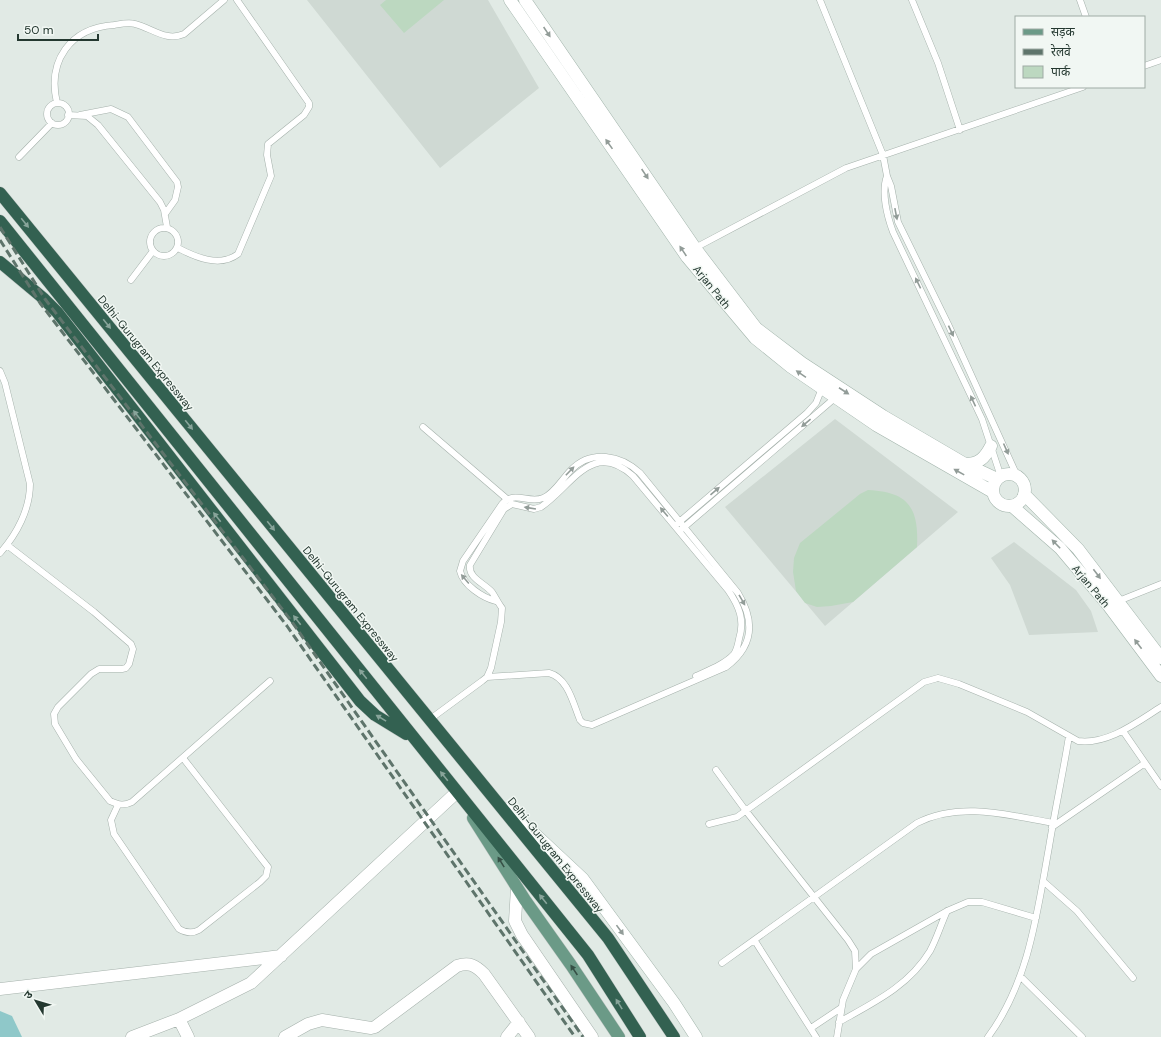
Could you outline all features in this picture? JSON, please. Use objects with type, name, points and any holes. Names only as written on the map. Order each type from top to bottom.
[{"type":"highway","name":"Delhi-Gurugram Expressway","points":[[0,193],[428,720],[608,938],[674,1037]]},
{"type":"highway","points":[[0,221],[588,955],[640,1037]]},
{"type":"highway","points":[[0,262],[43,298],[57,312],[360,701],[375,715],[414,738]]},
{"type":"main road","name":"Arjan Path","points":[[510,0],[687,257],[755,338],[771,353],[876,425],[993,492]]},
{"type":"main road","name":"Arjan Path","points":[[525,0],[695,248],[756,328],[802,363],[883,416],[965,464],[999,478]]},
{"type":"main road","points":[[965,464],[972,464],[980,461],[991,446]]},
{"type":"main road","points":[[1010,475],[1018,478],[1023,485],[1024,494],[1020,501],[1012,506],[999,503],[993,492],[999,478],[1010,475]]},
{"type":"main road","name":"Arjan Path","points":[[1024,494],[1078,549],[1161,676]]},
{"type":"main road","name":"Arjan Path","points":[[1012,506],[1052,540],[1112,603],[1161,658]]},
{"type":"main road","points":[[478,781],[582,879],[674,1003],[696,1037]]},
{"type":"main road","points":[[132,1037],[179,1019],[241,989],[265,971],[457,792],[517,888],[619,1037]]},
{"type":"main road","points":[[517,888],[515,921],[522,935],[592,1037]]},
{"type":"main road","points":[[0,989],[281,956]]},
{"type":"main road","points":[[285,1037],[308,1024],[322,1020],[371,1028],[374,1032],[456,966],[465,964],[475,965],[484,974],[529,1037]]},
{"type":"main road","points":[[179,1019],[188,1037]]},
{"type":"main road","points":[[507,1037],[518,1022]]},
{"type":"lane","points":[[57,103],[54,82],[58,63],[64,51],[73,40],[82,33],[92,28],[106,25],[134,23],[166,36],[179,36],[224,0]]},
{"type":"lane","points":[[178,248],[208,260],[224,260],[232,258],[238,254],[271,176],[267,155],[268,144],[304,115],[310,107],[309,103],[237,0]]},
{"type":"lane","points":[[820,0],[883,155],[898,222],[902,233],[948,324],[1018,478]]},
{"type":"lane","points":[[912,0],[938,63],[960,130]]},
{"type":"lane","points":[[1080,0],[1086,16]]},
{"type":"lane","points":[[1145,66],[1161,60]]},
{"type":"lane","points":[[695,248],[833,174],[883,155],[1080,88]]},
{"type":"lane","points":[[57,103],[65,106],[68,115],[64,122],[56,125],[48,120],[47,111],[49,107],[57,103]]},
{"type":"lane","points":[[80,115],[111,109],[121,112],[134,123],[178,187],[175,200],[165,214]]},
{"type":"lane","points":[[68,115],[87,116],[98,125],[160,202],[165,214],[167,227],[177,236],[178,248],[174,253],[163,257],[153,251],[150,245],[151,238],[159,229],[167,227]]},
{"type":"lane","points":[[19,156],[52,123]]},
{"type":"lane","points":[[887,176],[884,187],[893,232],[982,419],[999,478]]},
{"type":"lane","points":[[131,280],[153,251]]},
{"type":"lane","points":[[0,371],[5,383],[30,484],[30,497],[24,516],[7,544],[0,552]]},
{"type":"lane","points":[[679,526],[807,413],[816,403],[822,388]]},
{"type":"lane","points":[[679,526],[836,397]]},
{"type":"lane","points":[[423,427],[507,499]]},
{"type":"lane","points":[[487,677],[549,673],[555,675],[564,684],[580,720],[587,724],[701,674],[722,663],[735,653],[742,628],[741,612],[738,604],[728,590],[640,473],[628,463],[615,458],[598,457],[577,465],[544,498],[535,500],[515,497],[507,499],[502,504],[463,561],[460,571],[463,579],[477,591],[487,598],[496,601]]},
{"type":"lane","points":[[428,720],[487,677],[491,668],[503,612],[491,591],[472,575],[470,564],[504,509],[512,504],[534,509],[541,507],[587,466],[603,462],[621,466],[633,476],[679,526]]},
{"type":"lane","points":[[7,544],[131,644],[133,649],[129,664],[126,668],[99,669],[91,674],[58,707],[54,714],[55,724],[76,759],[110,801],[118,805],[126,805],[132,802],[270,681]]},
{"type":"lane","points":[[1112,603],[1161,584]]},
{"type":"lane","points":[[709,824],[731,819],[746,811],[924,682],[932,679],[945,679],[1006,703],[1044,721],[1078,741],[1097,741],[1123,730],[1161,706]]},
{"type":"lane","points":[[1123,730],[1161,786]]},
{"type":"lane","points":[[988,1037],[1010,1002],[1021,977],[1036,918],[1069,736]]},
{"type":"lane","points":[[118,805],[111,820],[114,834],[179,929],[191,933],[199,930],[260,882],[266,876],[268,867],[183,758]]},
{"type":"lane","points":[[722,964],[917,823],[930,816],[954,812],[983,811],[1053,825],[1145,763]]},
{"type":"lane","points":[[716,770],[855,951],[856,969]]},
{"type":"lane","points":[[1043,881],[1077,911],[1133,978]]},
{"type":"lane","points":[[837,1037],[841,1008],[856,969],[871,954],[947,911],[968,902],[982,902],[1036,918]]},
{"type":"lane","points":[[839,1022],[882,998],[907,979],[930,950],[947,911]]},
{"type":"lane","points":[[755,941],[816,1037]]},
{"type":"lane","points":[[1021,977],[1082,1037]]},
{"type":"lane","points":[[811,1028],[841,1008]]},
{"type":"shaded area","points":[[307,0],[488,0],[539,88],[440,168]]},
{"type":"shaded area","points":[[835,419],[958,512],[825,626],[725,507]]},
{"type":"shaded area","points":[[1014,542],[1076,590],[1091,611],[1098,632],[1029,635],[1010,585],[991,558]]},
{"type":"green space","points":[[386,0],[444,0],[404,33],[380,5]]},
{"type":"green space","points":[[868,490],[882,491],[893,494],[902,498],[908,504],[913,512],[916,522],[917,547],[853,602],[817,607],[805,603],[796,591],[793,572],[794,558],[800,543],[860,494]]},
{"type":"water","points":[[0,1011],[12,1016],[22,1037],[0,1037]]},
{"type":"railway","points":[[0,227],[45,299],[292,622],[583,1037]]},
{"type":"railway","points":[[0,240],[40,303],[287,626],[575,1037]]}]
